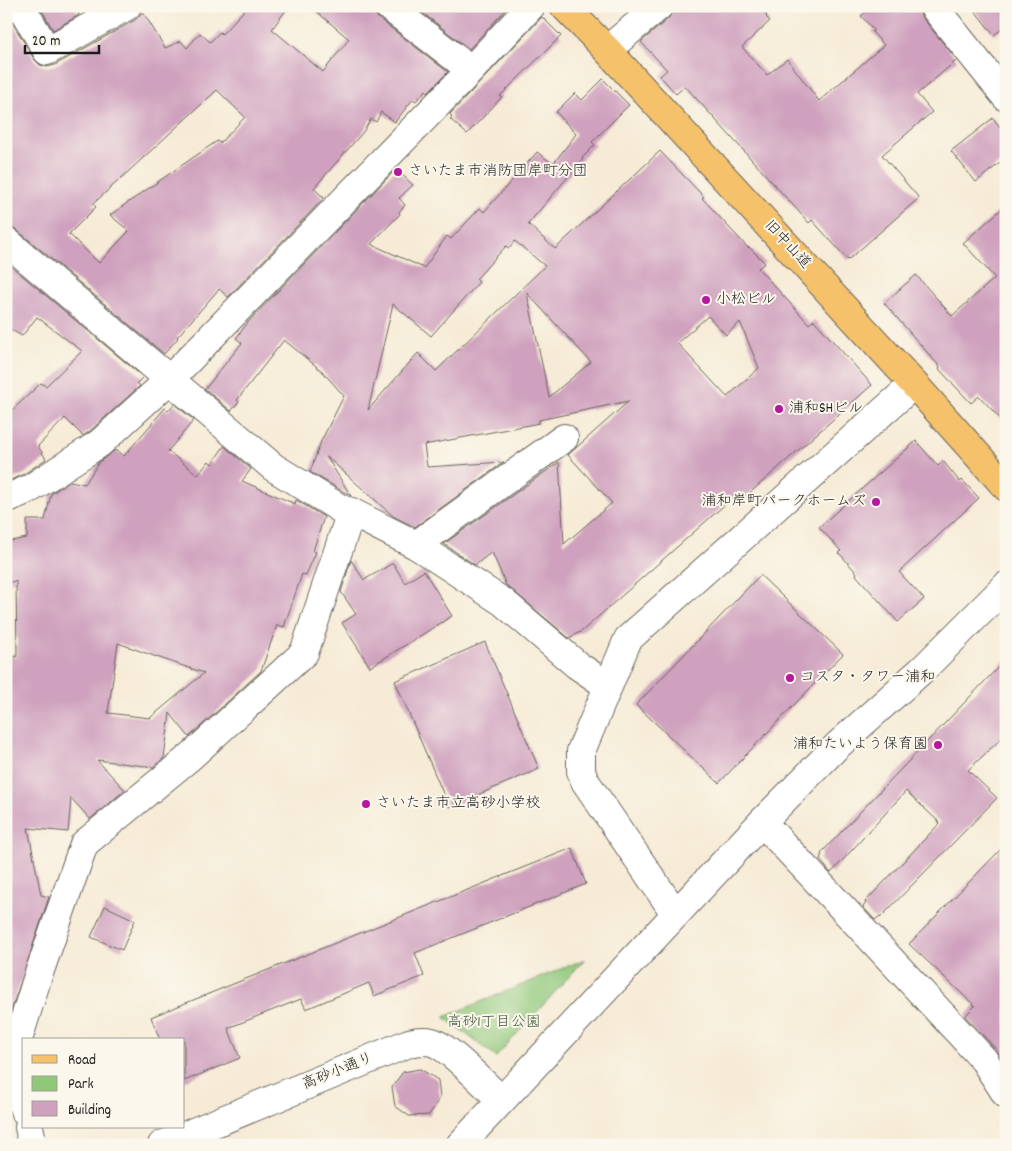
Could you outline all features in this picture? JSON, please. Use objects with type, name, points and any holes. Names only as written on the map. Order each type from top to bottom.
[{"type":"main road","name":"旧中山道","points":[[564,6],[608,50],[914,384],[1006,488]]},
{"type":"street","points":[[21,6],[48,51],[127,6]]},
{"type":"street","points":[[388,6],[471,70]]},
{"type":"street","points":[[6,498],[31,488],[100,443],[169,380],[531,6]]},
{"type":"street","points":[[608,50],[659,6]]},
{"type":"street","points":[[933,6],[1006,97]]},
{"type":"street","points":[[6,241],[273,467],[341,509],[351,512],[416,545],[503,602],[577,665],[608,686]]},
{"type":"street","points":[[675,913],[585,781],[581,771],[581,751],[628,639],[914,384]]},
{"type":"street","points":[[416,545],[564,438]]},
{"type":"street","points":[[22,1104],[15,1082],[17,1043],[84,844],[190,757],[304,653],[351,512]]},
{"type":"street","points":[[460,1145],[675,913],[838,744],[924,668],[1006,586]]},
{"type":"street","points":[[762,822],[984,1060],[1006,1094]]},
{"type":"street","name":"高砂小通り","points":[[162,1145],[409,1043],[424,1040],[434,1042],[445,1049],[501,1100]]},
{"type":"street","points":[[29,1128],[31,1136],[29,1145]]},
{"type":"green space","name":"高砂1丁目公園","points":[[585,959],[496,1057],[444,1017]]},
{"type":"building","points":[[41,6],[75,6],[79,15],[53,30]]},
{"type":"building","points":[[248,6],[289,6],[272,29],[323,72],[349,39],[310,6],[373,6],[378,18],[448,72],[428,92],[426,90],[416,101],[413,99],[395,122],[381,112],[376,122],[371,119],[363,132],[314,188],[324,198],[228,297],[219,289],[164,354],[16,229],[6,226],[6,25],[12,22],[34,59],[40,65],[47,67],[55,65],[135,20],[143,12],[165,48],[181,41],[187,48],[200,33],[210,42],[220,32],[222,34]],"holes":[[[217,90],[245,117],[220,143],[217,141],[110,215],[129,231],[99,263],[69,234],[96,207],[93,204]]]},
{"type":"building","points":[[414,6],[509,6],[469,49]]},
{"type":"building","points":[[675,6],[758,6],[770,21],[742,47],[767,75],[787,59],[819,101],[884,45],[861,16],[872,6],[918,6],[921,16],[957,60],[917,94],[932,112],[882,155],[919,198],[848,260],[812,220],[809,223],[685,86],[676,94],[660,76],[667,70],[641,42],[669,18]]},
{"type":"building","points":[[971,6],[1006,6],[1006,26],[994,35]]},
{"type":"building","points":[[542,17],[561,36],[500,96],[502,97],[467,134],[450,119],[452,117],[450,114]]},
{"type":"building","points":[[603,79],[629,105],[592,142],[595,145],[582,158],[528,224],[555,249],[660,151],[704,197],[702,198],[748,248],[765,263],[758,268],[809,324],[814,320],[872,385],[743,499],[738,493],[582,631],[569,638],[506,585],[492,552],[475,565],[444,544],[559,462],[564,544],[612,503],[568,455],[629,401],[539,420],[539,423],[424,445],[427,467],[504,462],[415,527],[393,516],[326,456],[351,496],[310,472],[321,441],[344,396],[322,371],[284,340],[237,400],[239,402],[231,411],[205,389],[242,343],[236,338],[249,321],[396,169],[413,185],[399,198],[405,205],[399,212],[400,214],[371,244],[424,268],[447,236],[451,239],[480,208],[484,212],[537,152],[553,164],[576,134],[556,112],[575,93],[582,100]],"holes":[[[515,241],[545,266],[436,371],[418,353],[368,410],[393,304],[431,336],[479,282],[476,279],[506,246],[509,248]],[[527,293],[591,362],[549,397]],[[708,316],[726,335],[740,322],[759,368],[727,397],[677,343]]]},
{"type":"building","points":[[993,118],[1006,135],[1006,158],[976,182],[951,151]]},
{"type":"building","points":[[1006,205],[1006,425],[979,396],[971,403],[939,369],[940,367],[884,303],[916,275],[952,316],[995,278],[963,243]]},
{"type":"building","points":[[6,262],[143,377],[137,383],[140,386],[83,436],[65,418],[38,446],[46,459],[24,474],[6,482],[6,416],[41,383],[46,386],[82,351],[37,317],[22,336],[6,327]]},
{"type":"building","points":[[174,404],[194,420],[168,451],[198,475],[209,461],[212,464],[224,446],[251,469],[242,481],[295,504],[296,500],[324,517],[313,551],[316,552],[306,575],[302,574],[284,627],[277,625],[261,671],[189,737],[170,713],[164,758],[153,767],[97,760],[125,790],[90,819],[71,798],[68,832],[28,828],[41,895],[49,897],[10,1014],[6,1013],[6,656],[17,657],[16,581],[6,583],[6,542],[27,538],[27,520],[45,520],[51,494],[70,481],[85,484],[99,462],[115,450],[124,456],[165,408],[168,411]],"holes":[[[118,643],[204,673],[150,718],[108,713]]]},
{"type":"building","points":[[916,441],[938,466],[943,461],[960,482],[962,480],[979,498],[899,572],[924,599],[898,622],[856,575],[857,573],[839,553],[841,551],[819,527]]},
{"type":"building","points":[[351,560],[364,580],[393,563],[405,583],[424,571],[452,616],[370,667],[342,623],[356,614],[341,592]]},
{"type":"building","name":"コスタ・タワー浦和","points":[[760,575],[843,654],[719,783],[636,705]]},
{"type":"building","points":[[485,642],[539,769],[449,807],[395,681]]},
{"type":"building","points":[[1006,659],[1006,734],[968,770],[997,798],[881,917],[875,920],[863,907],[865,902],[940,823],[906,791],[831,873],[820,860],[822,852]]},
{"type":"building","points":[[1006,844],[1006,1064],[996,1049],[965,1016],[975,1006],[909,944]]},
{"type":"building","points":[[572,848],[586,884],[415,953],[424,976],[374,996],[369,983],[306,1009],[301,999],[228,1028],[240,1058],[185,1081],[185,1038],[159,1038],[151,1017]]},
{"type":"building","points":[[105,906],[135,920],[122,950],[91,937]]},
{"type":"building","points":[[420,1069],[438,1080],[440,1098],[429,1115],[409,1116],[395,1106],[392,1087],[403,1072]]},
{"type":"place","name":"さいたま市消防団岸町分団","points":[[398,172]]},
{"type":"place","name":"小松ビル","points":[[706,300]]},
{"type":"place","name":"浦和SHビル","points":[[779,409]]},
{"type":"place","name":"浦和岸町パークホームズ","points":[[876,502]]},
{"type":"place","name":"コスタ・タワー浦和","points":[[790,678]]},
{"type":"place","name":"浦和たいよう保育園","points":[[938,745]]},
{"type":"place","name":"さいたま市立高砂小学校","points":[[366,804]]}]
